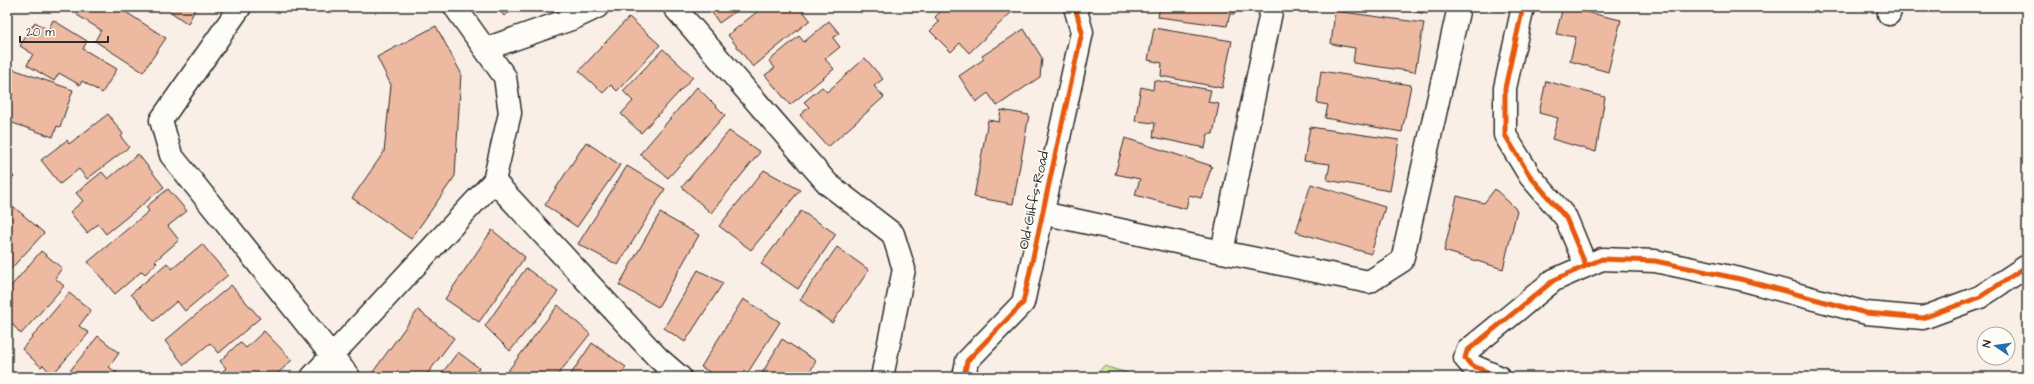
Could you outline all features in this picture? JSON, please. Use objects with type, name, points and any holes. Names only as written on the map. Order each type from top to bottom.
[{"type":"street","points":[[240,7],[162,120],[171,155],[349,377]]},
{"type":"street","points":[[312,377],[494,181],[510,113],[505,77],[455,7]]},
{"type":"street","points":[[484,49],[574,18],[597,7]]},
{"type":"street","points":[[674,7],[828,184],[893,234],[904,269],[882,377]]},
{"type":"street","name":"Old Cliffs Road","points":[[964,377],[968,361],[1023,303],[1082,32],[1075,7]]},
{"type":"street","points":[[1222,252],[1272,7]]},
{"type":"street","points":[[1042,213],[1368,282],[1402,261],[1459,7]]},
{"type":"street","points":[[1523,7],[1505,88],[1505,135],[1530,176],[1566,218],[1586,266]]},
{"type":"street","points":[[494,181],[658,358],[680,377]]},
{"type":"street","points":[[1499,377],[1472,365],[1465,358],[1467,351],[1554,280],[1602,259],[1655,261],[1740,279],[1866,313],[1923,318],[1980,297],[2027,266]]},
{"type":"green space","points":[[1104,366],[1140,377],[1094,377]]},
{"type":"building","points":[[82,7],[118,7],[166,38],[143,72],[95,41],[101,30],[77,15]]},
{"type":"building","points":[[164,7],[196,7],[188,24]]},
{"type":"building","points":[[497,7],[517,7],[504,16]]},
{"type":"building","points":[[708,7],[742,7],[719,23]]},
{"type":"building","points":[[763,7],[808,7],[803,11],[810,20],[753,67],[728,35]]},
{"type":"building","points":[[945,7],[1017,7],[969,53],[960,43],[951,52],[930,31],[939,22],[935,17]]},
{"type":"building","points":[[1160,7],[1237,7],[1235,14],[1230,14],[1227,26],[1158,17]]},
{"type":"building","points":[[1386,7],[1428,7],[1427,14]]},
{"type":"building","points":[[1563,7],[1621,20],[1608,72],[1570,61],[1576,37],[1556,34]]},
{"type":"building","points":[[1335,11],[1424,23],[1415,72],[1353,63],[1355,48],[1331,44]]},
{"type":"building","points":[[629,17],[660,45],[617,91],[611,85],[603,93],[579,71]]},
{"type":"building","points":[[53,20],[87,41],[83,49],[117,69],[102,93],[82,81],[80,85],[59,73],[54,81],[27,65],[33,54],[20,46],[35,22],[48,30]]},
{"type":"building","points":[[829,21],[839,33],[833,38],[840,47],[825,59],[834,69],[790,105],[765,75],[775,68],[769,61],[799,36],[804,42]]},
{"type":"building","points":[[436,26],[461,73],[455,176],[411,239],[352,198],[384,152],[391,85],[377,57]]},
{"type":"building","points":[[1154,28],[1232,41],[1222,88],[1161,76],[1162,63],[1148,60]]},
{"type":"building","points":[[1024,29],[1042,58],[1040,77],[997,106],[988,93],[976,102],[959,76],[984,59],[982,56]]},
{"type":"building","points":[[663,49],[693,77],[641,133],[621,114],[633,101],[623,91]]},
{"type":"building","points":[[865,58],[883,79],[874,86],[884,97],[828,147],[800,115],[809,107],[804,102],[822,87],[827,92]]},
{"type":"building","points":[[7,67],[73,90],[60,127],[57,126],[53,137],[7,121]]},
{"type":"building","points":[[1321,71],[1411,85],[1402,132],[1325,118],[1328,105],[1317,103]]},
{"type":"building","points":[[1154,80],[1211,90],[1208,102],[1219,104],[1213,134],[1208,134],[1205,148],[1153,137],[1155,123],[1135,121],[1141,87],[1153,90]]},
{"type":"building","points":[[1546,81],[1605,97],[1596,152],[1552,139],[1558,118],[1539,113]]},
{"type":"building","points":[[697,87],[725,115],[668,178],[640,154]]},
{"type":"building","points":[[1001,110],[1029,115],[1013,204],[974,197],[988,120],[999,122]]},
{"type":"building","points":[[108,114],[123,134],[121,137],[129,147],[87,179],[79,169],[60,184],[41,160],[67,140],[69,144]]},
{"type":"building","points":[[1310,127],[1399,140],[1390,191],[1327,180],[1330,164],[1304,161]]},
{"type":"building","points":[[729,131],[760,152],[711,213],[682,187]]},
{"type":"building","points":[[1125,138],[1212,166],[1201,198],[1189,195],[1186,209],[1135,195],[1140,179],[1115,174]]},
{"type":"building","points":[[586,142],[620,165],[577,227],[545,205]]},
{"type":"building","points":[[138,154],[164,187],[106,234],[98,224],[87,233],[70,212],[83,201],[76,193],[102,172],[108,179]]},
{"type":"building","points":[[627,166],[665,189],[618,265],[578,244]]},
{"type":"building","points":[[7,169],[14,177],[7,184]]},
{"type":"building","points":[[764,170],[800,190],[751,250],[719,226]]},
{"type":"building","points":[[1311,184],[1385,207],[1371,254],[1296,232]]},
{"type":"building","points":[[168,189],[187,211],[168,226],[179,240],[155,261],[157,263],[145,274],[142,271],[115,294],[88,262],[149,211],[146,207]]},
{"type":"building","points":[[1495,189],[1517,210],[1503,269],[1444,251],[1457,196],[1484,203]]},
{"type":"building","points":[[14,207],[44,233],[7,273],[7,215]]},
{"type":"building","points":[[801,211],[836,234],[798,289],[761,264]]},
{"type":"building","points":[[660,213],[699,235],[658,307],[619,285]]},
{"type":"building","points":[[492,230],[525,257],[479,322],[445,299]]},
{"type":"building","points":[[202,244],[228,275],[185,311],[177,301],[154,321],[131,294],[167,263],[172,269]]},
{"type":"building","points":[[837,247],[869,270],[832,323],[800,300]]},
{"type":"building","points":[[41,251],[62,268],[55,278],[64,286],[21,334],[7,318],[7,291]]},
{"type":"building","points":[[526,268],[558,292],[510,351],[485,326]]},
{"type":"building","points":[[698,270],[723,283],[685,342],[664,328]]},
{"type":"building","points":[[231,285],[260,318],[219,353],[210,343],[184,365],[165,341]]},
{"type":"building","points":[[69,293],[91,310],[79,326],[89,333],[52,375],[43,365],[41,367],[22,349]]},
{"type":"building","points":[[743,299],[780,322],[745,377],[718,377],[701,367]]},
{"type":"building","points":[[558,305],[590,334],[556,377],[504,376]]},
{"type":"building","points":[[418,310],[454,338],[425,377],[370,376]]},
{"type":"building","points":[[264,331],[292,360],[274,377],[217,377],[226,368],[220,361],[240,342],[246,348]]},
{"type":"building","points":[[98,336],[119,353],[109,367],[120,375],[118,377],[65,377]]},
{"type":"building","points":[[782,339],[816,361],[807,377],[760,377]]},
{"type":"building","points":[[592,343],[626,367],[619,377],[569,377]]},
{"type":"building","points":[[458,352],[479,368],[472,377],[439,377]]},
{"type":"cycle path","points":[[964,377],[967,361],[1023,303],[1082,32],[1075,7]]},
{"type":"cycle path","points":[[1523,7],[1505,88],[1505,135],[1530,176],[1566,218],[1586,266]]},
{"type":"cycle path","points":[[1499,377],[1471,365],[1465,358],[1467,351],[1554,280],[1602,259],[1655,261],[1740,279],[1866,313],[1923,318],[1980,297],[2027,266]]}]
